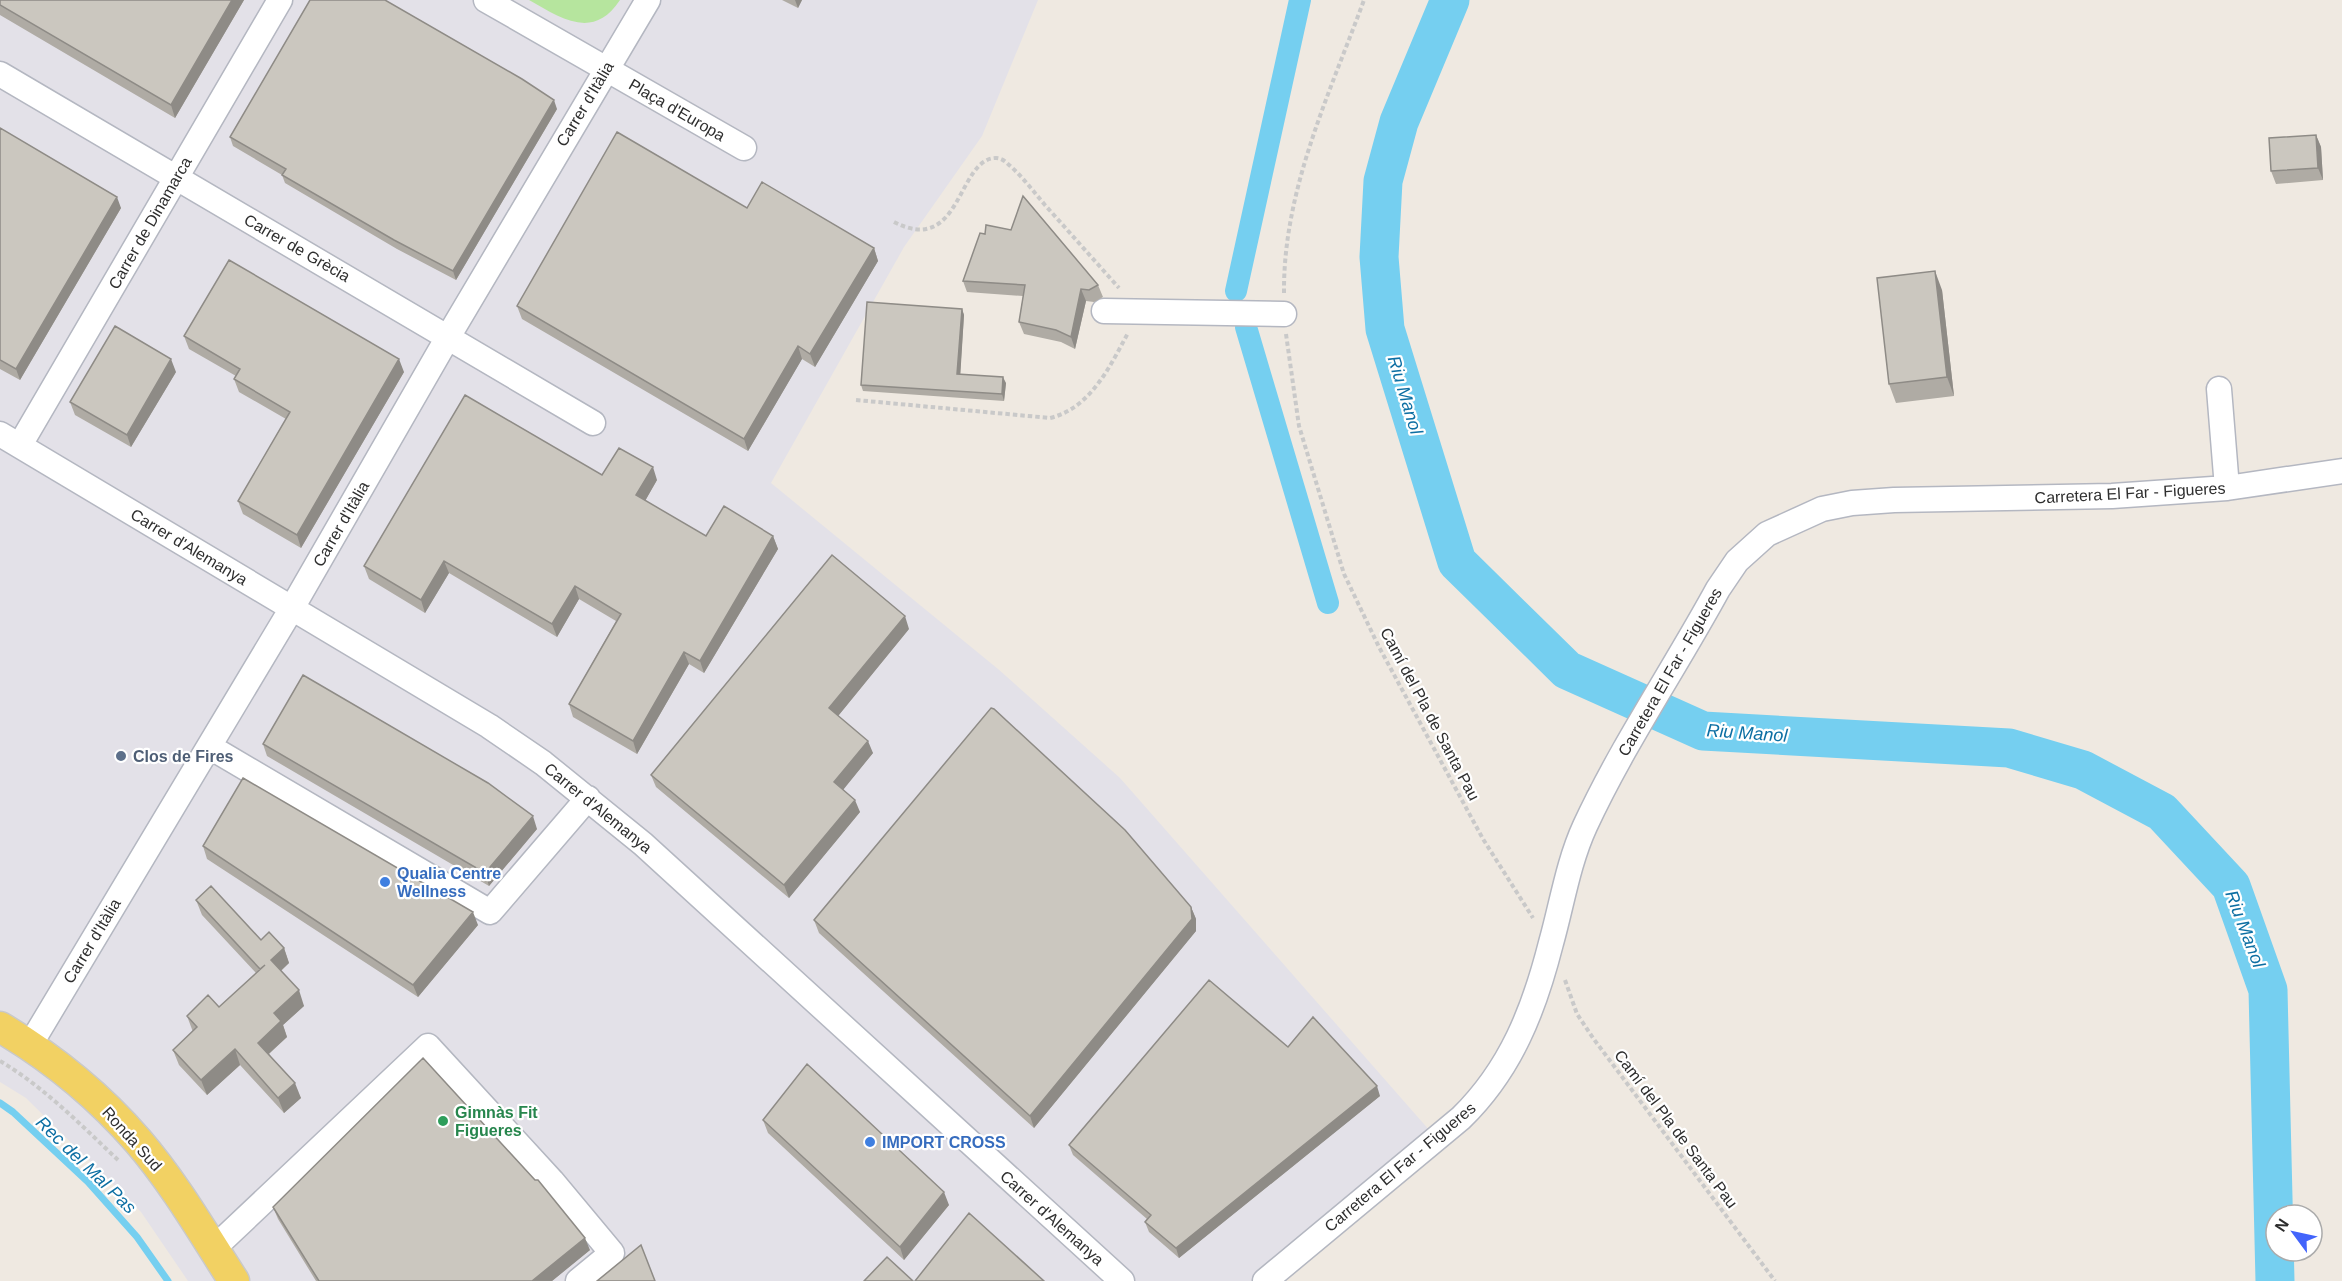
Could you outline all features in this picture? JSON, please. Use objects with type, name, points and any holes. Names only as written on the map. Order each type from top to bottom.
[{"type":"main road","name":"Ronda Sud","points":[[0,1027],[30,1045],[63,1070],[137,1141],[180,1197],[234,1281]]},
{"type":"street","name":"Carrer de Dinamarca","points":[[10,440],[176,177],[280,0]]},
{"type":"street","name":"Plaça d'Europa","points":[[486,0],[744,148]]},
{"type":"street","name":"Carrer d'Itàlia","points":[[30,1045],[210,747],[448,337],[648,0]]},
{"type":"street","name":"Carrer de Grècia","points":[[0,74],[593,423]]},
{"type":"street","points":[[1104,311],[1284,314]]},
{"type":"street","points":[[2219,389],[2227,488]]},
{"type":"street","name":"Carrer d'Alemanya","points":[[10,440],[489,726],[543,763],[652,852],[1122,1281]]},
{"type":"street","name":"Carretera El Far - Figueres","points":[[1265,1281],[1461,1118],[1481,1098],[1500,1072],[1516,1045],[1551,945],[1572,856],[1604,786],[1713,597],[1737,561],[1767,534],[1822,509],[1852,503],[1894,500],[2112,496],[2227,488],[2342,471]]},
{"type":"street","points":[[210,747],[490,912],[588,798]]},
{"type":"street","points":[[213,1249],[428,1046],[552,1182],[612,1253],[578,1281]]},
{"type":"path","name":"Camí del Pla de Santa Pau","points":[[1364,0],[1297,189],[1288,230],[1284,267],[1284,314],[1289,367],[1299,426],[1344,574],[1378,647],[1483,839],[1551,945],[1577,1014],[1775,1281]]},
{"type":"path","points":[[856,400],[1050,418],[1064,414],[1077,406],[1096,386],[1140,312],[1022,178],[1001,159],[987,160],[979,167],[951,209],[935,226],[928,230],[914,230],[894,222]]},
{"type":"path","points":[[0,1061],[72,1117],[122,1164]]},
{"type":"shaded area","points":[[0,0],[1038,0],[982,136],[904,247],[771,483],[998,669],[1120,778],[1445,1148],[1285,1281],[188,1281],[141,1212],[26,1098],[0,1082]]},
{"type":"green space","points":[[529,0],[620,0],[610,13],[599,20],[588,23],[565,19]]},
{"type":"building","points":[[0,0],[232,0],[171,105],[0,5]]},
{"type":"building","points":[[310,0],[385,0],[554,100],[453,271],[394,240],[282,175],[286,169],[230,137]]},
{"type":"building","points":[[0,128],[117,197],[16,369],[0,360]]},
{"type":"building","points":[[617,132],[747,208],[762,182],[874,248],[810,354],[798,346],[744,439],[517,306]]},
{"type":"building","points":[[2316,135],[2318,168],[2271,171],[2269,138]]},
{"type":"building","points":[[1023,196],[1098,285],[1089,290],[1081,289],[1071,337],[1056,330],[1019,322],[1025,285],[963,281],[980,233],[985,234],[986,225],[1011,230]]},
{"type":"building","points":[[229,260],[399,359],[297,535],[238,501],[290,412],[234,379],[240,369],[184,336]]},
{"type":"building","points":[[1935,271],[1947,377],[1889,384],[1877,278]]},
{"type":"building","points":[[867,302],[962,309],[957,374],[1003,377],[1002,394],[861,385]]},
{"type":"building","points":[[115,326],[171,359],[127,435],[70,402]]},
{"type":"building","points":[[465,395],[602,475],[619,448],[653,467],[636,495],[706,536],[724,506],[773,536],[700,661],[684,652],[633,741],[569,704],[621,614],[575,586],[552,624],[444,561],[421,600],[364,566]]},
{"type":"building","points":[[832,555],[905,616],[829,708],[868,741],[834,782],[855,800],[784,885],[651,775]]},
{"type":"building","points":[[303,675],[488,783],[533,816],[485,873],[263,744]]},
{"type":"building","points":[[991,708],[1125,830],[1191,907],[1192,919],[1030,1116],[814,920]]},
{"type":"building","points":[[243,778],[473,912],[413,985],[203,846]]},
{"type":"building","points":[[211,886],[261,940],[269,932],[284,948],[271,960],[299,990],[274,1013],[281,1021],[258,1043],[295,1083],[278,1098],[235,1049],[201,1080],[173,1050],[197,1027],[187,1016],[208,995],[219,1007],[265,965],[260,969],[196,900]]},
{"type":"building","points":[[1209,980],[1288,1047],[1313,1017],[1377,1086],[1176,1248],[1145,1222],[1151,1215],[1069,1145]]},
{"type":"building","points":[[423,1058],[535,1180],[538,1180],[585,1238],[532,1281],[319,1281],[273,1207]]},
{"type":"building","points":[[807,1064],[944,1192],[900,1247],[763,1120]]},
{"type":"building","points":[[969,1213],[1044,1281],[915,1281]]},
{"type":"building","points":[[641,1245],[655,1281],[597,1281]]},
{"type":"building","points":[[887,1257],[913,1281],[864,1281]]},
{"type":"waterway","points":[[1236,291],[1300,0]]},
{"type":"waterway","name":"Riu Manol","points":[[1450,0],[1399,122],[1383,181],[1379,257],[1385,329],[1457,562],[1567,670],[1703,731],[2009,748],[2083,770],[2162,812],[2231,886],[2268,990],[2275,1281]]},
{"type":"waterway","points":[[1246,327],[1328,603]]},
{"type":"waterway","name":"Rec del Mal Pas","points":[[0,1103],[13,1112],[88,1182],[137,1237],[168,1281]]},
{"type":"place","name":"Clos de Fires","points":[[121,756]]},
{"type":"place","name":"Qualia Centre Wellness","points":[[385,882]]},
{"type":"place","name":"Gimnàs Fit Figueres","points":[[443,1121]]},
{"type":"place","name":"IMPORT CROSS","points":[[870,1142]]}]
